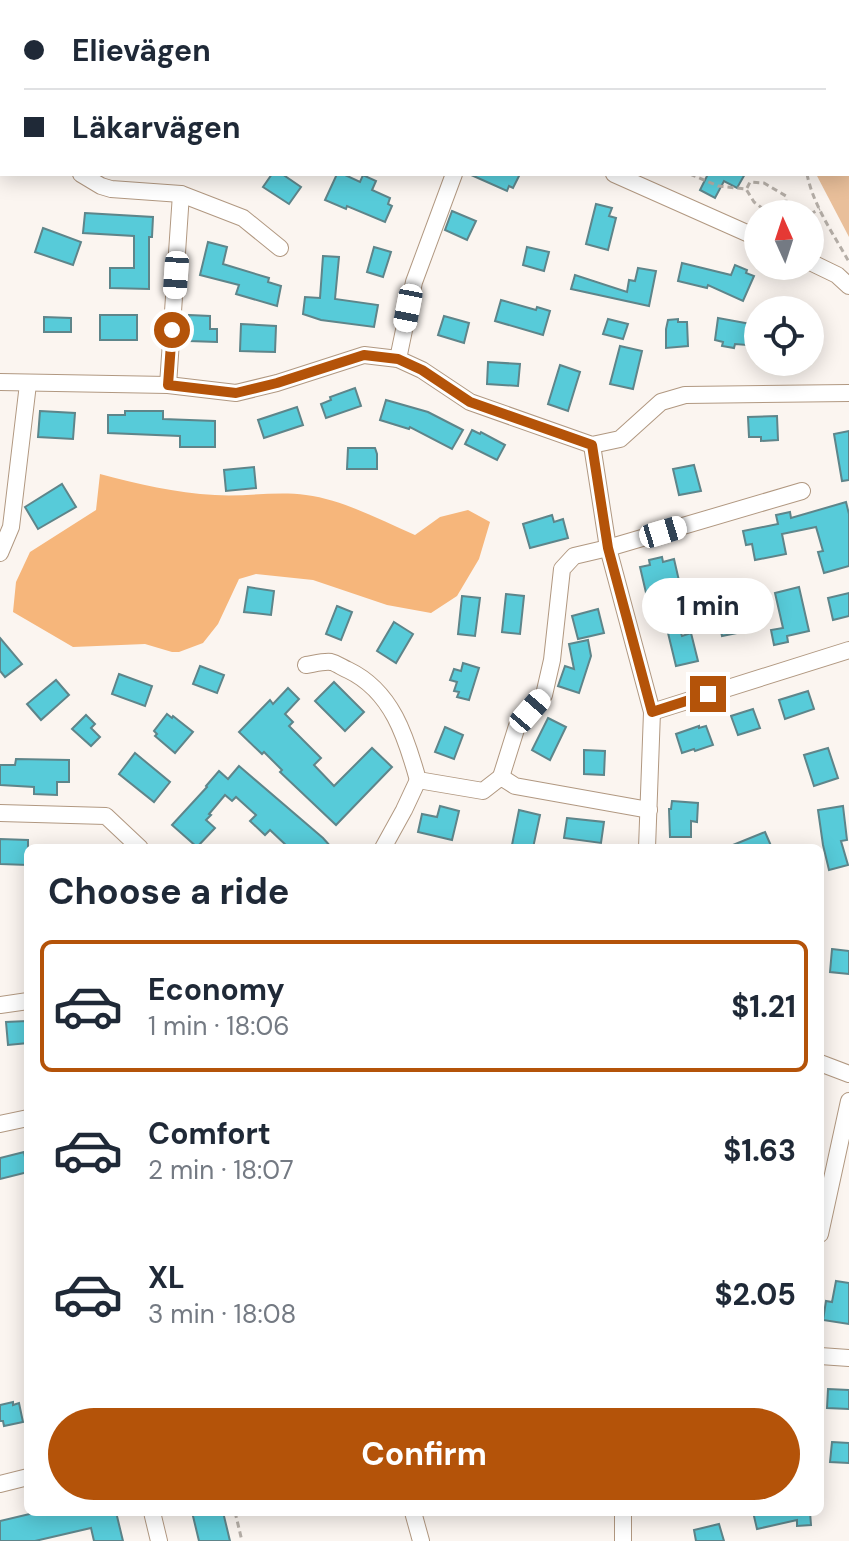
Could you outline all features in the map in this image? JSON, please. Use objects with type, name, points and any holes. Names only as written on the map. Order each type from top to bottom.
[{"type":"street","points":[[84,176],[111,189],[181,194],[243,218],[280,248]]},
{"type":"street","points":[[398,359],[414,282],[453,176]]},
{"type":"street","points":[[618,176],[744,232]]},
{"type":"street","points":[[168,385],[181,194]]},
{"type":"street","points":[[824,269],[849,286]]},
{"type":"street","points":[[0,382],[168,385],[236,393],[364,355],[398,359],[422,370],[470,402],[592,445],[620,439],[661,402],[685,395],[849,393]]},
{"type":"street","points":[[0,553],[11,527],[28,384]]},
{"type":"street","points":[[592,445],[608,548],[652,712],[647,844]]},
{"type":"street","points":[[418,780],[483,791],[501,777],[517,726],[544,695],[552,660],[562,569],[574,556],[802,491]]},
{"type":"street","points":[[652,712],[849,650]]},
{"type":"street","points":[[306,665],[332,662],[373,686],[385,699],[408,744],[418,780],[385,844]]},
{"type":"street","points":[[501,777],[515,786],[649,810]]},
{"type":"street","points":[[0,813],[106,816],[136,844]]},
{"type":"street","points":[[0,1005],[24,1002]]},
{"type":"street","points":[[824,1065],[849,1074]]},
{"type":"street","points":[[824,1216],[849,1101]]},
{"type":"street","points":[[0,1124],[24,1119]]},
{"type":"street","points":[[824,1356],[849,1358]]},
{"type":"street","points":[[0,1484],[24,1478]]},
{"type":"street","points":[[153,1516],[159,1541]]},
{"type":"street","points":[[414,1516],[421,1541]]},
{"type":"street","points":[[623,1516],[623,1541]]},
{"type":"path","points":[[695,176],[718,186],[746,189]]},
{"type":"path","points":[[807,176],[816,200]]},
{"type":"path","points":[[746,189],[750,182],[764,183],[786,196],[786,200]]},
{"type":"path","points":[[746,189],[753,200]]},
{"type":"path","points":[[824,216],[849,262]]},
{"type":"path","points":[[236,1516],[242,1541]]},
{"type":"shaded area","points":[[817,176],[849,176],[849,237]]},
{"type":"shaded area","points":[[100,474],[157,488],[200,494],[295,494],[320,498],[362,511],[415,535],[440,517],[468,510],[490,522],[479,559],[457,596],[431,613],[387,605],[313,580],[256,574],[239,579],[218,624],[203,643],[179,652],[145,644],[73,647],[13,612],[16,582],[30,552],[96,510]]},
{"type":"building","points":[[271,176],[285,176],[301,187],[289,204],[263,187]]},
{"type":"building","points":[[336,176],[347,176],[360,182],[365,176],[376,181],[372,190],[390,198],[388,204],[392,206],[385,222],[325,200]]},
{"type":"building","points":[[473,176],[519,176],[513,188],[509,186],[507,191]]},
{"type":"building","points":[[707,176],[744,176],[737,188],[724,181],[715,198],[700,190]]},
{"type":"building","points":[[596,204],[612,208],[609,216],[616,218],[608,250],[586,244]]},
{"type":"building","points":[[452,211],[476,221],[467,240],[445,230]]},
{"type":"building","points":[[85,213],[153,217],[152,237],[149,237],[149,289],[110,288],[110,268],[134,268],[134,236],[83,233]]},
{"type":"building","points":[[43,228],[81,242],[73,265],[35,252]]},
{"type":"building","points":[[208,242],[227,247],[223,264],[269,278],[268,282],[281,286],[277,306],[236,294],[239,285],[200,275]]},
{"type":"building","points":[[374,247],[391,252],[383,277],[367,272]]},
{"type":"building","points":[[527,247],[549,252],[544,271],[523,265]]},
{"type":"building","points":[[323,256],[339,257],[335,299],[378,305],[374,327],[321,320],[303,314],[305,297],[320,298]]},
{"type":"building","points":[[682,263],[731,275],[735,265],[744,269],[744,280],[752,280],[743,301],[708,285],[707,288],[678,281]]},
{"type":"building","points":[[638,268],[656,271],[649,306],[571,289],[575,275],[627,292],[629,280],[635,281]]},
{"type":"building","points":[[501,300],[550,311],[543,335],[495,321]]},
{"type":"building","points":[[100,315],[137,315],[137,340],[100,340]]},
{"type":"building","points":[[189,315],[210,316],[210,329],[217,329],[217,342],[189,341]]},
{"type":"building","points":[[444,316],[469,323],[464,343],[438,335]]},
{"type":"building","points":[[44,317],[71,318],[71,332],[44,332]]},
{"type":"building","points":[[718,318],[744,323],[744,345],[735,344],[734,348],[722,346],[723,342],[715,340]]},
{"type":"building","points":[[608,319],[628,324],[623,339],[603,334]]},
{"type":"building","points":[[678,319],[678,322],[687,322],[688,346],[666,348],[668,320]]},
{"type":"building","points":[[241,324],[276,326],[275,352],[240,351]]},
{"type":"building","points":[[620,346],[642,351],[633,389],[610,384]]},
{"type":"building","points":[[488,362],[520,364],[518,386],[487,384]]},
{"type":"building","points":[[560,365],[580,372],[568,411],[548,404]]},
{"type":"building","points":[[355,388],[361,406],[326,418],[321,404],[331,400],[330,397]]},
{"type":"building","points":[[386,400],[428,412],[463,430],[452,449],[410,427],[380,420]]},
{"type":"building","points":[[297,407],[303,425],[264,438],[258,420]]},
{"type":"building","points":[[40,411],[75,413],[73,439],[38,437]]},
{"type":"building","points":[[125,411],[163,411],[163,419],[215,421],[215,447],[180,447],[180,436],[108,433],[108,415],[125,415]]},
{"type":"building","points":[[777,416],[778,440],[761,441],[761,437],[749,437],[748,417]]},
{"type":"building","points":[[472,430],[505,445],[497,460],[465,444]]},
{"type":"building","points":[[849,431],[849,480],[842,481],[834,434]]},
{"type":"building","points":[[348,448],[375,448],[377,469],[347,469]]},
{"type":"building","points":[[694,465],[701,491],[679,495],[673,469]]},
{"type":"building","points":[[254,467],[256,488],[226,491],[224,470]]},
{"type":"building","points":[[62,484],[76,507],[38,529],[25,507]]},
{"type":"building","points":[[846,502],[849,514],[849,566],[824,573],[818,552],[823,551],[816,527],[782,534],[786,554],[755,560],[752,544],[746,545],[743,531],[778,524],[776,515],[790,512],[791,518]]},
{"type":"building","points":[[552,515],[554,522],[563,519],[568,538],[530,548],[523,524]]},
{"type":"building","points":[[662,557],[663,562],[674,559],[683,598],[670,602],[668,592],[647,597],[640,567],[650,565],[649,560]]},
{"type":"building","points":[[248,587],[274,591],[271,615],[244,612]]},
{"type":"building","points":[[799,587],[809,631],[787,636],[788,642],[774,645],[771,630],[783,628],[775,593]]},
{"type":"building","points":[[732,593],[742,632],[722,636],[715,604],[720,603],[718,596]]},
{"type":"building","points":[[849,593],[849,616],[833,620],[828,598]]},
{"type":"building","points":[[506,594],[524,596],[520,634],[502,632]]},
{"type":"building","points":[[462,596],[480,598],[475,636],[458,634]]},
{"type":"building","points":[[337,606],[352,612],[341,640],[326,634]]},
{"type":"building","points":[[598,609],[604,633],[578,639],[572,616]]},
{"type":"building","points":[[394,622],[413,634],[396,663],[377,651]]},
{"type":"building","points":[[680,630],[682,636],[691,633],[698,661],[676,666],[668,633]]},
{"type":"building","points":[[0,638],[22,664],[5,677],[0,671]]},
{"type":"building","points":[[588,640],[591,656],[579,693],[558,686],[565,666],[574,669],[569,644]]},
{"type":"building","points":[[463,663],[479,668],[469,700],[457,697],[459,692],[454,691],[457,682],[450,680],[454,669],[461,671]]},
{"type":"building","points":[[200,666],[224,675],[217,693],[193,684]]},
{"type":"building","points":[[119,674],[152,686],[145,706],[112,694]]},
{"type":"building","points":[[56,680],[69,695],[41,720],[27,704]]},
{"type":"building","points":[[334,682],[364,712],[345,731],[315,701]]},
{"type":"building","points":[[288,688],[299,699],[285,714],[293,722],[289,726],[321,758],[314,765],[334,786],[372,748],[392,767],[336,825],[280,772],[282,770],[264,752],[262,754],[239,732],[270,700],[273,704]]},
{"type":"building","points":[[808,691],[814,709],[785,719],[779,700]]},
{"type":"building","points":[[753,709],[760,728],[738,735],[731,716]]},
{"type":"building","points":[[167,714],[193,732],[175,753],[155,736],[154,731]]},
{"type":"building","points":[[86,715],[95,724],[91,728],[100,737],[91,746],[72,729]]},
{"type":"building","points":[[548,718],[566,727],[550,760],[532,750]]},
{"type":"building","points":[[706,726],[713,745],[682,753],[676,734]]},
{"type":"building","points":[[445,727],[463,735],[454,759],[435,752]]},
{"type":"building","points":[[828,748],[838,778],[814,786],[804,755]]},
{"type":"building","points":[[584,750],[605,751],[604,775],[584,774]]},
{"type":"building","points":[[135,753],[170,782],[154,802],[119,774]]},
{"type":"building","points":[[16,759],[69,760],[69,782],[57,782],[57,795],[34,794],[34,787],[0,785],[0,765],[15,765]]},
{"type":"building","points":[[239,766],[328,844],[285,844],[270,830],[265,835],[250,821],[256,815],[236,797],[232,801],[225,795],[206,820],[215,828],[200,844],[194,844],[172,825],[219,771],[228,779]]},
{"type":"building","points":[[672,801],[698,803],[697,822],[691,821],[691,837],[670,837],[669,809]]},
{"type":"building","points":[[440,806],[459,811],[452,840],[418,832],[422,814],[437,817]]},
{"type":"building","points":[[843,806],[847,840],[841,841],[848,865],[829,870],[818,810]]},
{"type":"building","points":[[519,810],[540,815],[534,844],[512,844]]},
{"type":"building","points":[[567,818],[604,822],[601,843],[564,838]]},
{"type":"building","points":[[765,832],[770,844],[735,844]]},
{"type":"building","points":[[0,839],[28,840],[28,844],[24,844],[24,865],[0,864]]},
{"type":"building","points":[[832,949],[849,951],[849,974],[830,972]]},
{"type":"building","points":[[24,1021],[24,1043],[8,1045],[6,1022]]},
{"type":"building","points":[[24,1152],[24,1173],[0,1179],[0,1158]]},
{"type":"building","points":[[836,1281],[849,1283],[849,1324],[824,1320],[826,1301],[832,1302]]},
{"type":"building","points":[[828,1389],[849,1390],[849,1409],[827,1408]]},
{"type":"building","points":[[13,1402],[13,1405],[19,1403],[23,1422],[4,1426],[0,1421],[0,1405]]},
{"type":"building","points":[[832,1442],[849,1443],[849,1463],[830,1462]]},
{"type":"building","points":[[24,1515],[117,1516],[123,1541],[94,1541],[91,1528],[35,1541],[0,1541],[0,1521]]},
{"type":"building","points":[[193,1516],[224,1516],[230,1541],[199,1541]]},
{"type":"building","points":[[754,1516],[810,1516],[811,1525],[797,1526],[797,1520],[757,1529]]},
{"type":"building","points":[[719,1524],[724,1541],[696,1541],[694,1530]]},
{"type":"route","points":[[172,330],[168,385],[236,393],[364,355],[398,359],[422,370],[470,402],[592,445],[608,548],[652,712],[708,694]]}]
